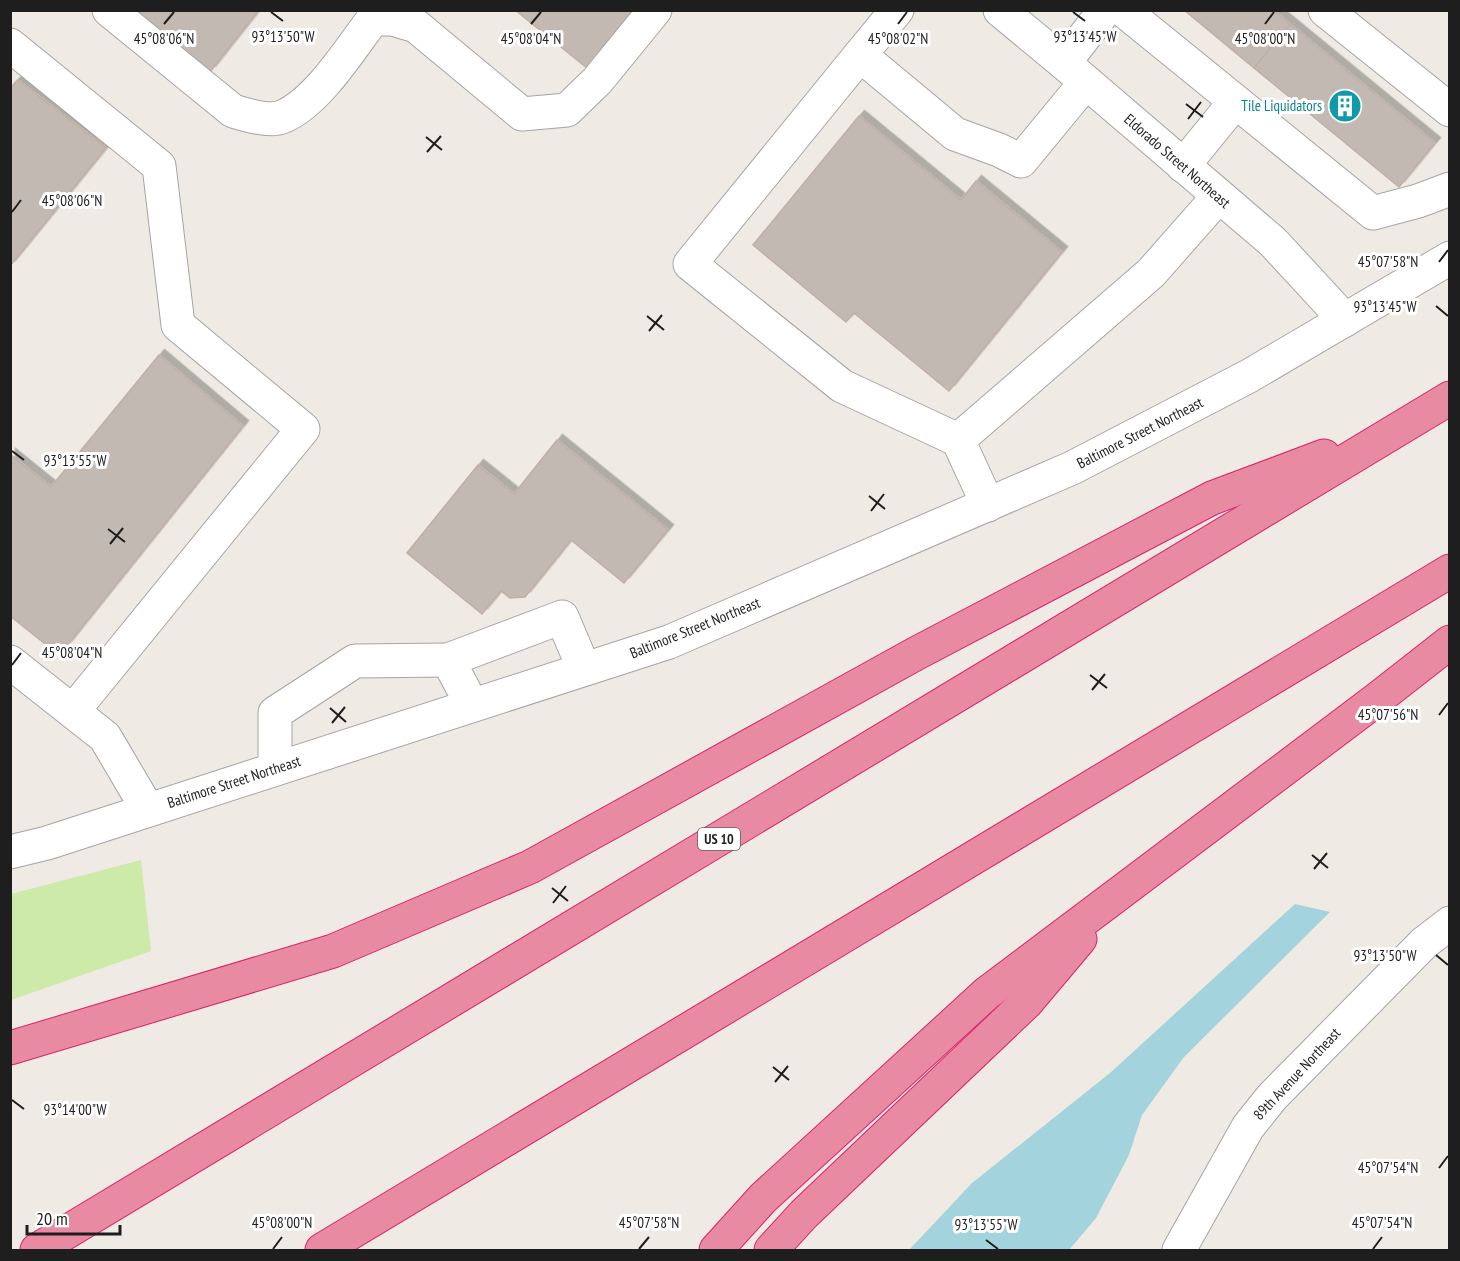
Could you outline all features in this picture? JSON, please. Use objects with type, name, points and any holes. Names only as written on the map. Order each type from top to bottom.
[{"type":"highway","name":"US 10","points":[[37,1251],[1449,399]]},
{"type":"highway","points":[[10,1048],[333,951],[530,867],[917,653],[1212,498],[1401,427]]},
{"type":"highway","points":[[322,1251],[1449,571]]},
{"type":"highway","points":[[716,1251],[763,1198],[987,993],[1376,700],[1449,642]]},
{"type":"highway","points":[[771,1251],[804,1214],[1027,1002],[1120,892]]},
{"type":"street","points":[[109,10],[233,111],[255,117],[281,117],[312,98],[373,19],[392,19],[416,26],[522,114],[567,110],[597,81],[655,10]]},
{"type":"street","points":[[897,10],[690,264],[842,386],[958,440],[988,504]]},
{"type":"street","name":"Eldorado Street Northeast","points":[[1000,10],[1273,242],[1346,320]]},
{"type":"street","points":[[860,55],[955,134],[999,150],[1021,162],[1075,72],[1106,10]]},
{"type":"street","points":[[1123,10],[1373,213],[1418,201],[1449,189]]},
{"type":"street","points":[[1325,10],[1449,110]]},
{"type":"street","points":[[10,45],[159,166],[178,325],[303,429],[73,711]]},
{"type":"street","points":[[1183,166],[1235,102]]},
{"type":"street","points":[[958,440],[1151,273],[1218,196]]},
{"type":"street","name":"Baltimore Street Northeast","points":[[10,852],[47,843],[669,642],[1083,462],[1249,376],[1449,258]]},
{"type":"street","points":[[275,769],[275,714],[355,661],[448,660],[562,616],[584,669]]},
{"type":"street","points":[[448,660],[472,705]]},
{"type":"street","points":[[10,663],[105,737],[148,810]]},
{"type":"street","name":"89th Avenue Northeast","points":[[1179,1251],[1248,1127],[1272,1097],[1424,943],[1449,924]]},
{"type":"green space","points":[[141,860],[151,951],[11,1000],[11,894]]},
{"type":"water","points":[[1295,904],[1330,912],[1184,1057],[1142,1115],[1129,1155],[1096,1218],[1069,1250],[909,1250],[972,1183],[1110,1073]]},
{"type":"building","points":[[135,10],[259,10],[210,72]]},
{"type":"building","points":[[515,10],[633,10],[587,68]]},
{"type":"building","points":[[1184,10],[1273,10],[1290,24],[1254,68]]},
{"type":"building","name":"Tile Liquidators","points":[[1290,24],[1435,143],[1399,187],[1254,68]]},
{"type":"building","points":[[18,80],[106,148],[10,266],[10,88]]},
{"type":"building","points":[[859,116],[961,200],[976,181],[1062,252],[949,391],[854,313],[846,322],[753,245]]},
{"type":"building","points":[[159,355],[243,426],[66,647],[49,647],[10,616],[10,454],[51,487]]},
{"type":"building","points":[[557,440],[668,530],[624,583],[571,540],[525,597],[510,598],[501,591],[482,614],[407,553],[478,465],[514,494]]},
{"type":"place","name":"Tile Liquidators","points":[[1345,106]]}]
